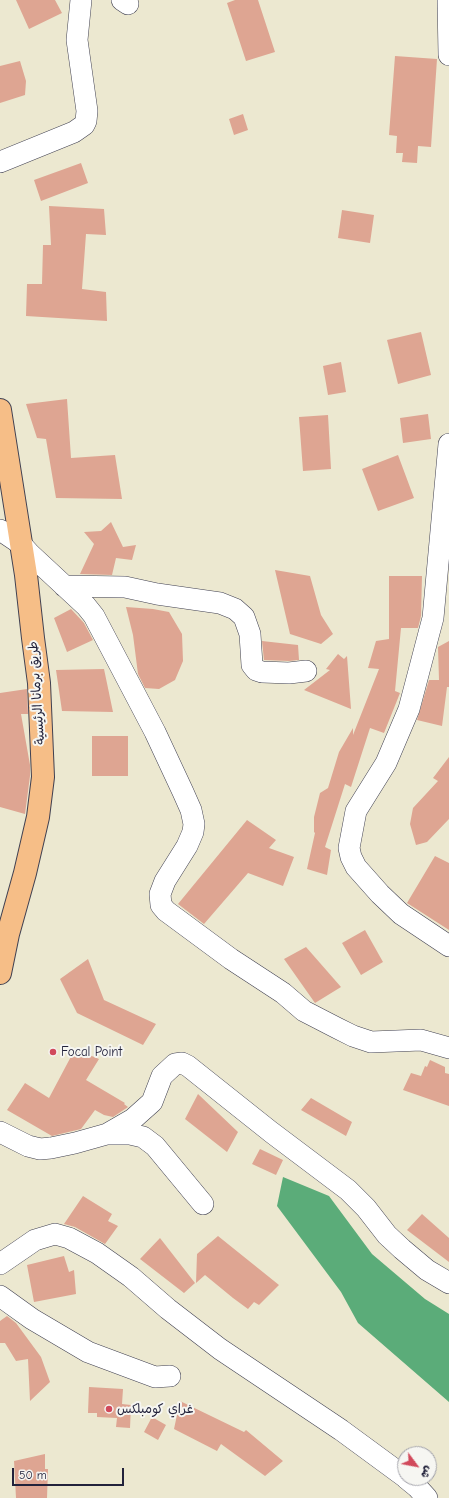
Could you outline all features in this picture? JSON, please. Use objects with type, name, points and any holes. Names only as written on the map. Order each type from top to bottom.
[{"type":"main road","name":"طريق برمانا الرئيسية","points":[[0,410],[21,544],[39,683],[43,777],[38,817],[25,873],[8,934],[0,973]]},
{"type":"street","points":[[0,162],[74,132],[84,125],[87,111],[77,40],[81,0]]},
{"type":"street","points":[[448,0],[449,55]]},
{"type":"street","points":[[449,444],[433,618],[430,633],[409,708],[386,762],[356,811],[349,848],[351,857],[356,867],[380,894],[401,914],[449,946]]},
{"type":"street","points":[[0,530],[21,544],[86,606],[100,625],[155,732],[191,810],[194,824],[193,832],[160,894],[160,906],[166,912],[231,959],[283,993],[304,1011],[353,1036],[371,1042],[422,1040],[449,1048]]},
{"type":"street","points":[[64,586],[125,587],[157,594],[220,603],[244,616],[250,634],[252,665],[256,670],[262,672],[290,673],[306,670]]},
{"type":"street","points":[[0,1132],[28,1146],[40,1149],[75,1143],[107,1134],[133,1119],[152,1102],[162,1076],[175,1064],[182,1063],[188,1066],[271,1132],[348,1190],[366,1208],[387,1235],[402,1249],[427,1270],[449,1283]]},
{"type":"street","points":[[107,1134],[130,1134],[143,1137],[155,1146],[203,1204]]},
{"type":"street","points":[[0,1264],[35,1240],[55,1234],[69,1238],[97,1253],[131,1277],[168,1310],[220,1349],[341,1430],[397,1471]]},
{"type":"street","points":[[0,1296],[32,1319],[88,1352],[155,1377],[170,1376]]},
{"type":"street","points":[[416,1486],[427,1498]]},
{"type":"green space","points":[[283,1177],[329,1196],[372,1254],[425,1299],[449,1314],[449,1402],[358,1323],[341,1292],[277,1206]]},
{"type":"building","points":[[16,0],[55,0],[62,13],[29,29]]},
{"type":"building","points":[[235,0],[258,0],[275,52],[246,61],[227,3]]},
{"type":"building","points":[[395,56],[437,59],[431,147],[418,146],[417,163],[402,162],[403,153],[396,153],[397,136],[389,135]]},
{"type":"building","points":[[20,61],[26,81],[25,95],[0,103],[0,66]]},
{"type":"building","points":[[243,114],[248,130],[234,135],[229,119]]},
{"type":"building","points":[[81,163],[88,183],[41,201],[34,180]]},
{"type":"building","points":[[49,206],[104,209],[106,235],[86,234],[82,289],[106,292],[107,321],[26,316],[27,284],[42,284],[43,245],[51,245]]},
{"type":"building","points":[[342,210],[374,215],[370,243],[338,238]]},
{"type":"building","points":[[421,332],[431,375],[398,384],[387,340]]},
{"type":"building","points":[[341,362],[346,392],[328,395],[323,366]]},
{"type":"building","points":[[67,399],[71,458],[115,455],[122,499],[56,498],[46,439],[37,438],[26,404]]},
{"type":"building","points":[[428,414],[431,439],[403,443],[400,418]]},
{"type":"building","points":[[328,415],[331,469],[303,471],[299,417]]},
{"type":"building","points":[[398,455],[414,498],[378,511],[362,469]]},
{"type":"building","points":[[111,522],[123,547],[136,545],[132,560],[116,558],[112,575],[80,574],[94,544],[84,532],[101,531]]},
{"type":"building","points":[[275,570],[310,576],[321,615],[333,634],[321,644],[290,634]]},
{"type":"building","points":[[389,576],[422,576],[421,616],[418,628],[401,628],[395,691],[400,693],[384,733],[370,728],[351,787],[345,784],[325,847],[331,850],[327,875],[307,869],[315,833],[314,817],[320,793],[328,788],[339,752],[353,728],[353,735],[379,669],[368,668],[376,641],[389,639]]},
{"type":"building","points":[[126,607],[169,612],[182,634],[183,661],[175,680],[159,689],[145,688],[138,674],[133,635]]},
{"type":"building","points":[[71,609],[84,623],[93,640],[67,652],[54,618]]},
{"type":"building","points":[[262,641],[298,645],[299,660],[264,660]]},
{"type":"building","points":[[449,641],[449,687],[447,687],[442,726],[417,720],[429,680],[439,680],[438,647]]},
{"type":"building","points":[[338,654],[344,659],[347,656],[351,709],[304,690],[330,670],[326,669]]},
{"type":"building","points":[[104,669],[113,712],[62,711],[56,670]]},
{"type":"building","points":[[27,689],[28,714],[21,714],[30,765],[25,814],[0,807],[0,693]]},
{"type":"building","points":[[92,736],[128,736],[128,776],[92,776]]},
{"type":"building","points":[[449,757],[449,819],[427,842],[416,845],[410,824],[413,808],[438,781],[433,778]]},
{"type":"building","points":[[247,820],[276,840],[269,848],[294,857],[283,886],[248,873],[204,924],[178,904]]},
{"type":"building","points":[[435,856],[449,863],[449,930],[407,903]]},
{"type":"building","points":[[365,930],[383,962],[361,975],[342,943]]},
{"type":"building","points":[[306,947],[341,987],[315,1003],[284,959]]},
{"type":"building","points":[[88,959],[104,1000],[156,1024],[143,1045],[77,1013],[60,979]]},
{"type":"building","points":[[75,1049],[99,1059],[86,1080],[125,1103],[124,1104],[128,1107],[113,1117],[104,1115],[95,1110],[81,1129],[52,1136],[7,1110],[25,1083],[49,1098]]},
{"type":"building","points":[[430,1060],[445,1067],[445,1073],[449,1074],[449,1106],[403,1090],[411,1073],[421,1076],[425,1066],[427,1067]]},
{"type":"building","points":[[198,1094],[238,1132],[227,1152],[185,1119]]},
{"type":"building","points":[[311,1098],[352,1122],[346,1136],[301,1110]]},
{"type":"building","points":[[260,1149],[283,1160],[276,1175],[252,1164]]},
{"type":"building","points":[[83,1196],[112,1214],[108,1221],[118,1226],[105,1244],[75,1227],[64,1224]]},
{"type":"building","points":[[422,1214],[449,1238],[449,1262],[407,1230]]},
{"type":"building","points":[[218,1236],[279,1285],[259,1305],[254,1302],[248,1309],[205,1275],[196,1283],[197,1254]]},
{"type":"building","points":[[160,1238],[195,1283],[184,1293],[140,1259]]},
{"type":"building","points":[[64,1256],[69,1272],[74,1270],[76,1294],[34,1302],[27,1265]]},
{"type":"building","points":[[7,1316],[16,1323],[41,1357],[50,1382],[30,1401],[28,1359],[16,1361],[5,1343],[0,1343],[0,1321]]},
{"type":"building","name":"غراي كومبلكس","points":[[89,1387],[123,1389],[122,1404],[131,1405],[130,1428],[116,1427],[117,1418],[97,1417],[97,1413],[88,1413]]},
{"type":"building","points":[[180,1401],[244,1432],[246,1430],[283,1461],[265,1476],[221,1444],[217,1451],[174,1429]]},
{"type":"building","points":[[152,1417],[166,1425],[158,1440],[144,1432]]},
{"type":"building","points":[[45,1454],[45,1469],[48,1469],[47,1498],[16,1498],[14,1461]]},
{"type":"place","name":"Focal Point","points":[[53,1052]]},
{"type":"place","name":"غراي كومبلكس","points":[[109,1409]]}]
